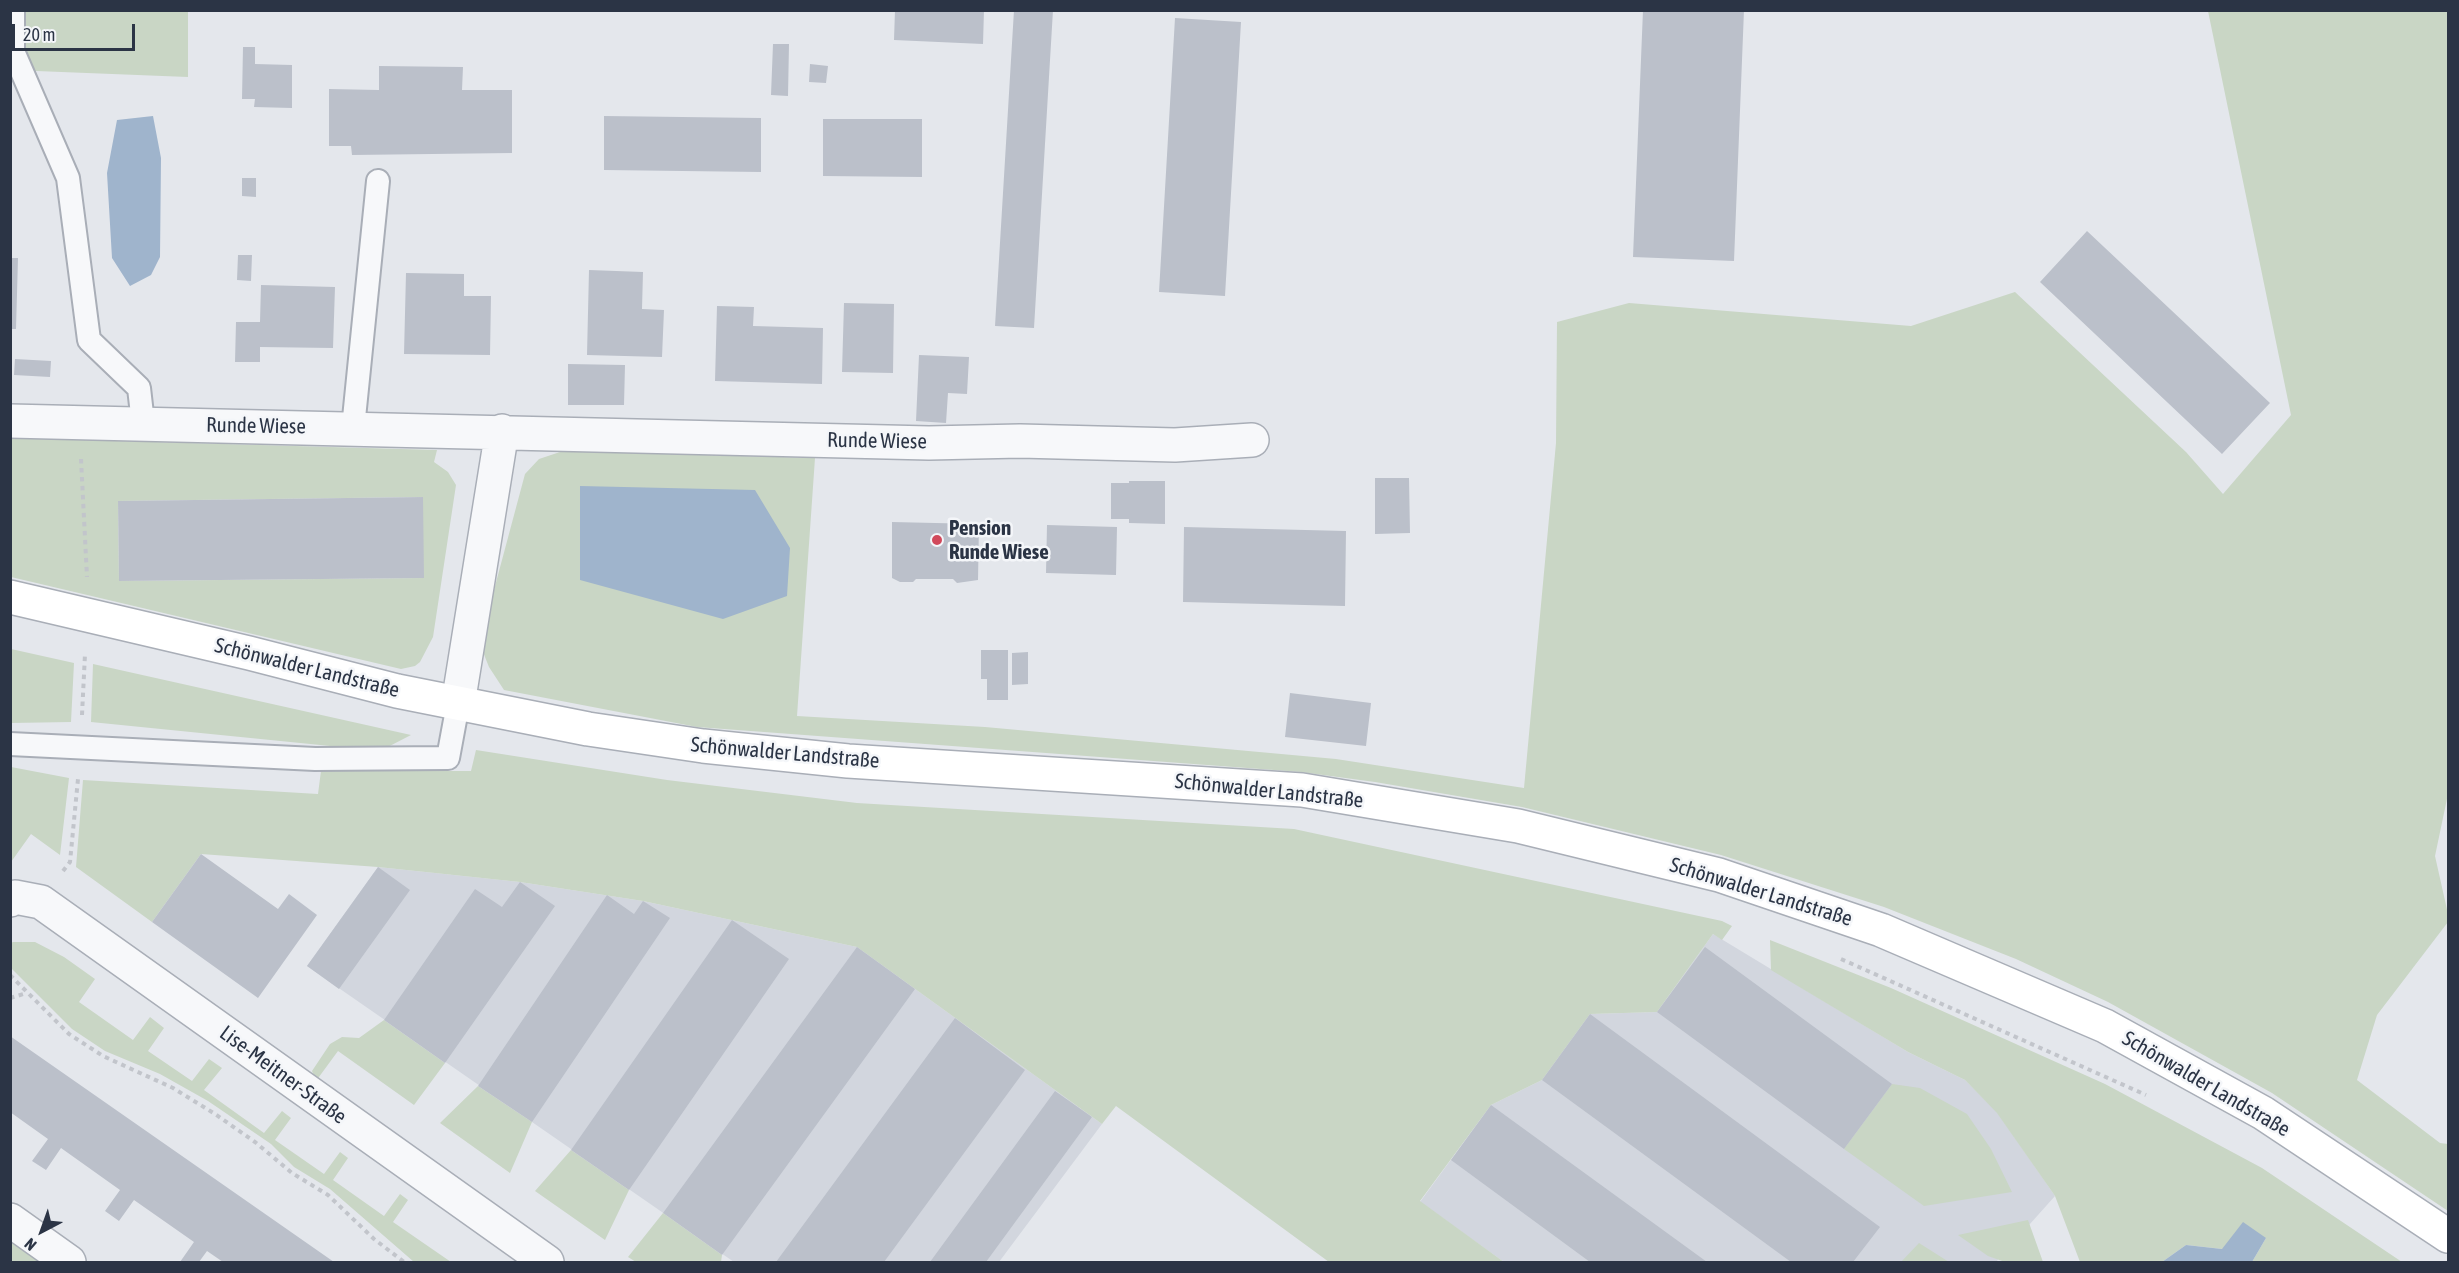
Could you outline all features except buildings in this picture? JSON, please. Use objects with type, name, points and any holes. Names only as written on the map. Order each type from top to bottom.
[{"type":"main road","name":"Schönwalder Landstraße","points":[[10,597],[458,704],[588,729],[703,747],[849,761],[1302,790],[1518,826],[1719,875],[1881,930],[2105,1026],[2263,1113],[2448,1236]]},
{"type":"street","name":"Runde Wiese","points":[[10,421],[929,443],[1020,441],[1175,445],[1252,440]]},
{"type":"street","points":[[458,704],[502,431]]},
{"type":"street","name":"Lise-Meitner-Straße","points":[[22,900],[546,1263]]},
{"type":"street","points":[[10,1220],[69,1263]]},
{"type":"lane","points":[[13,10],[14,51],[68,178],[88,340],[139,388],[143,423]]},
{"type":"lane","points":[[353,428],[378,181]]},
{"type":"lane","points":[[10,744],[315,759],[448,758],[458,704]]},
{"type":"path","points":[[22,900],[70,862],[81,747],[89,615],[79,422]]},
{"type":"path","points":[[75,651],[97,656]]},
{"type":"path","points":[[1833,956],[2150,1097]]},
{"type":"path","points":[[10,975],[69,1034],[95,1051],[173,1088],[255,1142],[292,1173],[327,1195],[374,1239],[404,1263]]},
{"type":"path","points":[[10,998],[27,993]]},
{"type":"shaded area","points":[[378,867],[520,882],[643,901],[857,947],[1102,1124],[999,1262],[734,1262],[307,966]]},
{"type":"shaded area","points":[[1713,934],[1908,1052],[1965,1080],[1998,1113],[2055,1196],[1996,1262],[1504,1262],[1420,1202],[1491,1105],[1542,1080],[1590,1014],[1657,1012]]},
{"type":"green space","points":[[11,11],[188,11],[188,77],[11,70]]},
{"type":"green space","points":[[2208,11],[2448,11],[2448,794],[2435,856],[2448,922],[2377,1015],[2357,1080],[2440,1143],[2448,1144],[2448,1211],[2272,1093],[2108,1002],[2016,959],[1884,907],[1721,855],[1522,807],[1301,772],[697,727],[504,690],[489,667],[483,652],[483,631],[525,474],[539,459],[563,451],[815,458],[797,716],[985,727],[1336,759],[1524,788],[1556,443],[1557,322],[1629,303],[1911,326],[2015,292],[2186,452],[2223,494],[2291,415]]},
{"type":"green space","points":[[11,438],[437,450],[434,462],[448,472],[456,485],[433,637],[420,662],[415,666],[401,669],[11,577]],"holes":[[[422,497],[423,578],[119,581],[118,501]]]},
{"type":"green space","points":[[11,649],[74,663],[71,722],[11,723]]},
{"type":"green space","points":[[93,664],[411,735],[380,751],[91,722]]},
{"type":"green space","points":[[476,750],[667,780],[857,803],[1294,829],[1722,921],[1732,926],[1722,940],[1713,934],[1657,1012],[1590,1014],[1542,1080],[1491,1105],[1420,1201],[1504,1262],[1329,1262],[1116,1106],[1102,1124],[857,947],[643,901],[520,882],[378,867],[201,854],[152,922],[76,867],[83,780],[318,794],[321,771],[471,771]]},
{"type":"green space","points":[[11,767],[69,778],[60,855],[31,834],[11,862]]},
{"type":"green space","points":[[1770,940],[1891,988],[2105,1084],[2262,1168],[2402,1262],[2252,1262],[2266,1238],[2222,1249],[2186,1245],[2162,1262],[2080,1262],[2055,1196],[1997,1113],[1965,1080],[1908,1052],[1771,970]]},
{"type":"green space","points":[[35,942],[64,957],[95,979],[79,1002],[133,1040],[150,1017],[164,1028],[148,1051],[192,1081],[209,1059],[222,1068],[204,1090],[264,1133],[282,1111],[291,1118],[275,1140],[324,1174],[340,1152],[348,1158],[333,1180],[384,1216],[400,1194],[408,1200],[393,1222],[451,1262],[414,1262],[330,1189],[294,1167],[271,1144],[208,1101],[160,1074],[105,1051],[72,1029],[11,968],[11,943]]},
{"type":"green space","points":[[384,1020],[445,1063],[414,1105],[338,1051],[316,1081],[312,1071],[330,1044],[342,1037],[359,1038]]},
{"type":"green space","points":[[1892,1084],[1920,1088],[1967,1114],[1991,1149],[2012,1192],[1924,1206],[1844,1149]]},
{"type":"green space","points":[[478,1086],[532,1122],[510,1173],[440,1123]]},
{"type":"green space","points":[[571,1150],[629,1190],[605,1240],[535,1191]]},
{"type":"green space","points":[[663,1213],[722,1255],[721,1262],[636,1262],[628,1257]]},
{"type":"green space","points":[[2028,1220],[2043,1262],[2005,1262],[1988,1256],[1958,1235]]},
{"type":"green space","points":[[11,1236],[46,1262],[11,1262]]},
{"type":"green space","points":[[1919,1243],[1949,1262],[1901,1262]]},
{"type":"water","points":[[153,116],[161,158],[160,257],[151,275],[130,286],[112,258],[107,173],[117,120]]},
{"type":"water","points":[[580,486],[755,490],[790,548],[787,596],[723,619],[580,580]]},
{"type":"water","points":[[2243,1222],[2266,1238],[2252,1262],[2162,1262],[2186,1245],[2222,1249]]},
{"type":"place","name":"Pension Runde Wiese","points":[[937,540]]}]
